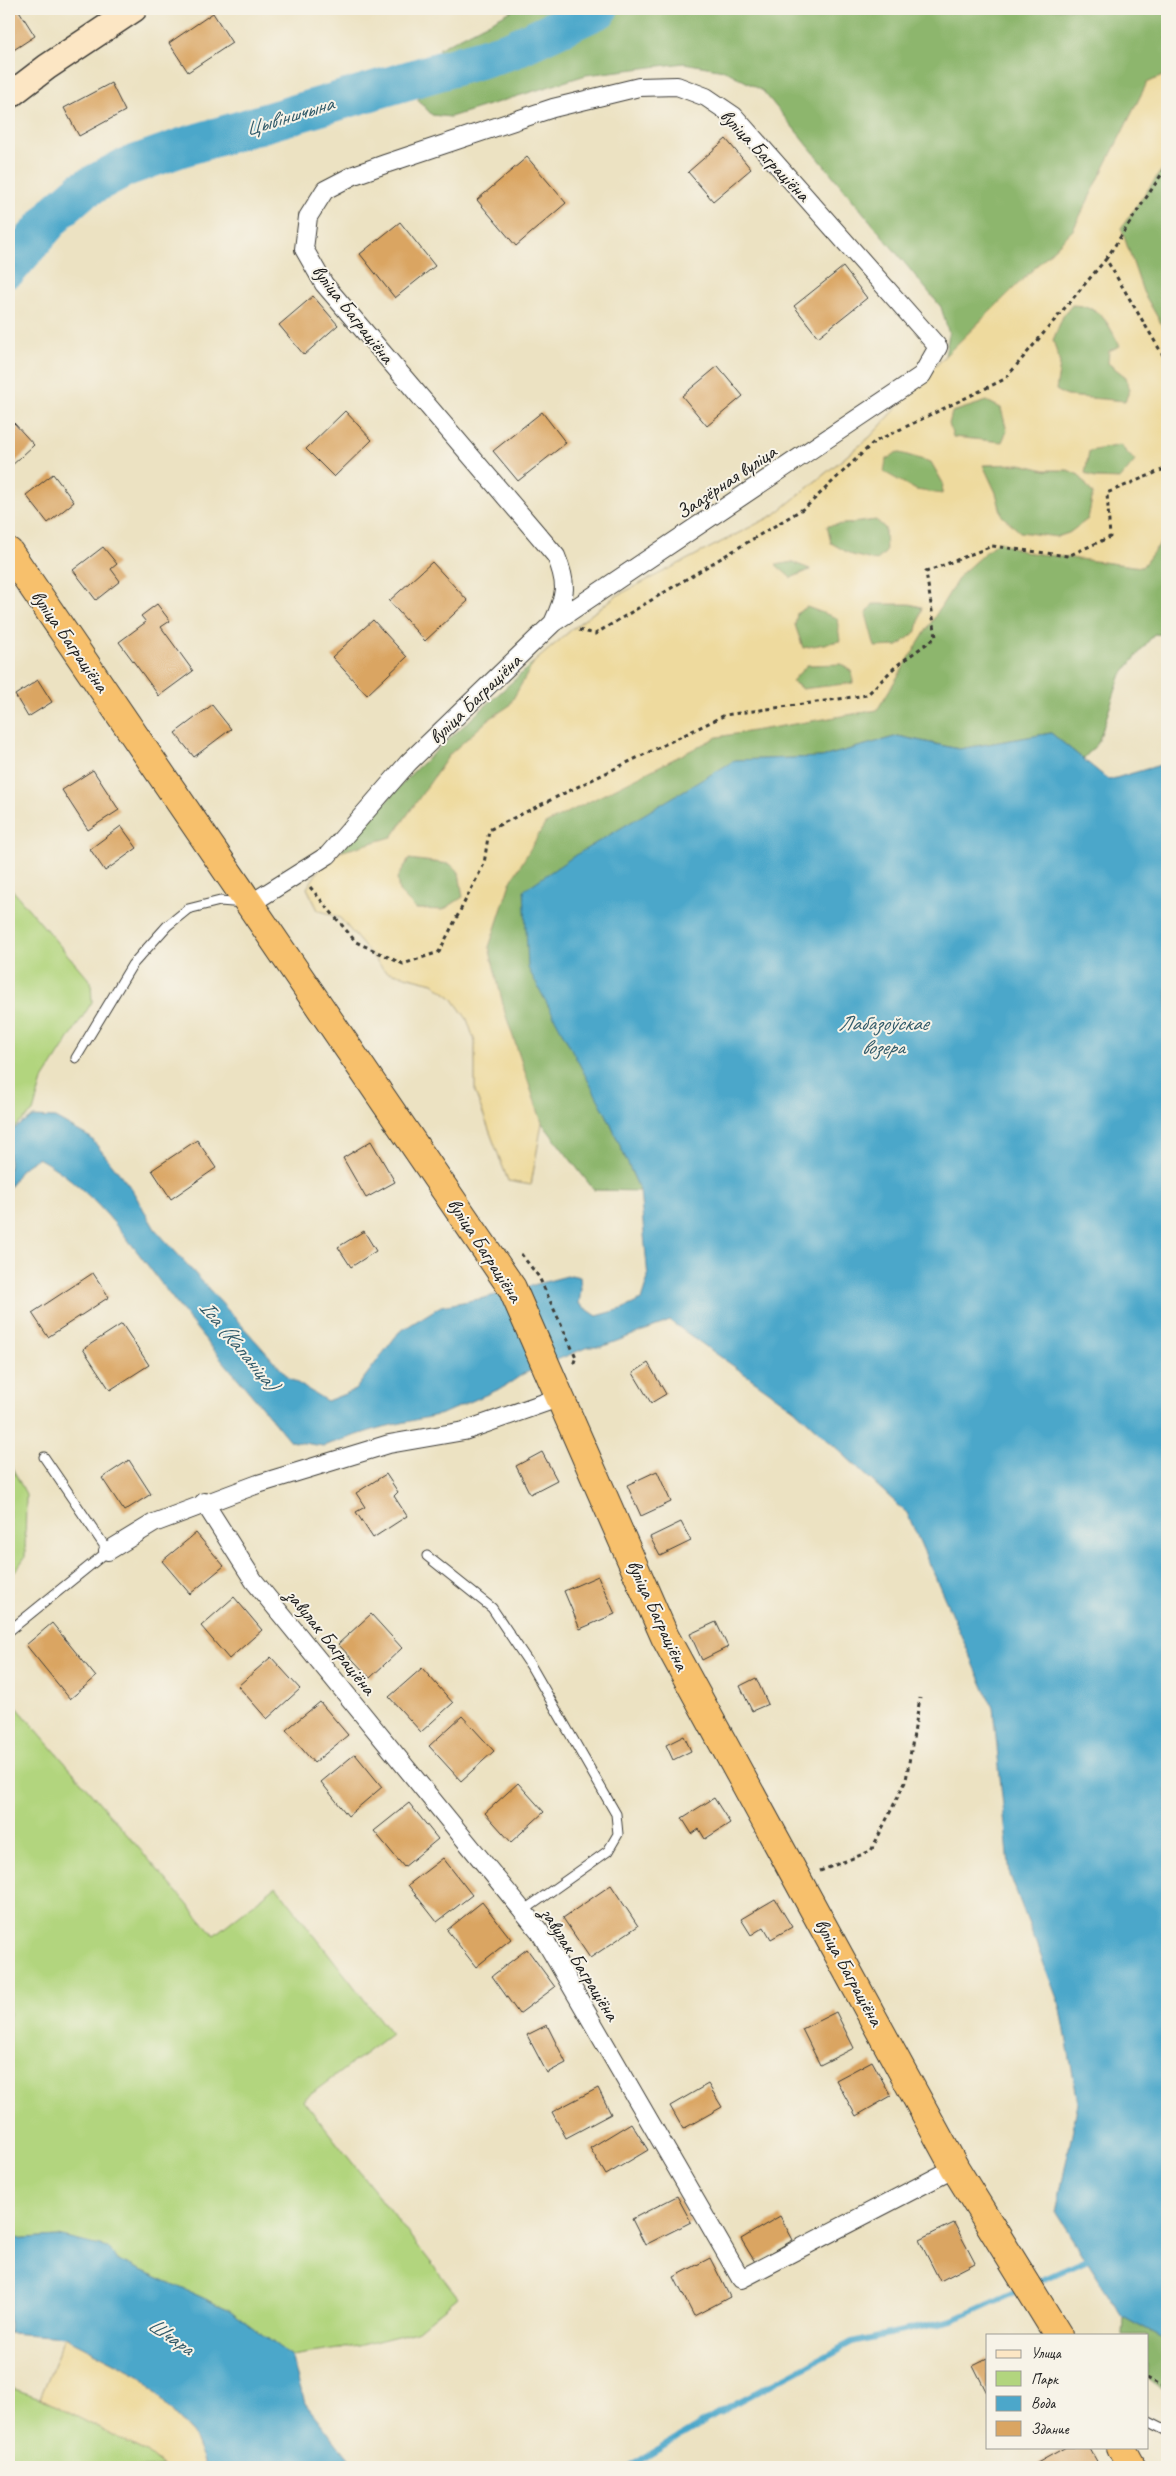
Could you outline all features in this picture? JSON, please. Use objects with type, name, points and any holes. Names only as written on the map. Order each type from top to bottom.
[{"type":"highway","name":"вуліца Баграціёна","points":[[10,555],[512,1288],[549,1368],[665,1636],[956,2168],[1053,2327]]},
{"type":"highway","points":[[1122,2448],[1132,2467]]},
{"type":"street","points":[[9,96],[47,67],[134,9]]},
{"type":"street","name":"вуліца Баграціёна","points":[[250,904],[328,855],[408,763],[553,623],[564,598],[564,577],[556,556],[324,284],[304,249],[308,217],[325,190],[362,172],[553,108],[639,87],[677,86],[706,97],[734,116],[938,347],[922,375]]},
{"type":"street","name":"Заазёрная вуліца","points":[[553,623],[922,375]]},
{"type":"street","points":[[108,1551],[154,1522],[204,1502],[389,1444],[464,1431],[561,1397]]},
{"type":"street","name":"завулак Баграціёна","points":[[204,1502],[254,1581],[540,1932],[741,2279],[956,2168]]},
{"type":"lane","points":[[76,1058],[132,965],[167,926],[188,909],[220,901],[250,904]]},
{"type":"lane","points":[[9,1631],[108,1551],[44,1457]]},
{"type":"lane","points":[[427,1556],[492,1608],[531,1666],[616,1814],[618,1834],[608,1851],[523,1911]]},
{"type":"lane","points":[[1148,2422],[1167,2431]]},
{"type":"path","points":[[553,623],[595,634],[806,507],[874,442],[1006,379],[1106,259],[1167,166]]},
{"type":"path","points":[[1106,259],[1167,362]]},
{"type":"path","points":[[299,873],[356,942],[403,964],[439,952],[484,864],[489,830],[724,715],[867,695],[896,666],[936,637],[926,572],[992,546],[1068,556],[1110,537],[1107,493],[1167,468]]},
{"type":"path","points":[[539,1276],[576,1357]]},
{"type":"path","points":[[815,1873],[870,1851],[906,1780],[920,1698]]},
{"type":"path","points":[[1148,2378],[1167,2388]]},
{"type":"green space","points":[[515,9],[1167,9],[1167,74],[1147,83],[1073,230],[945,356],[949,334],[941,307],[763,91],[724,70],[684,63],[586,75],[450,117],[432,115],[418,100],[440,48]]},
{"type":"green space","points":[[1167,162],[1167,334],[1143,292],[1121,228]]},
{"type":"green space","points":[[1072,305],[1090,309],[1102,317],[1120,346],[1108,363],[1126,377],[1130,390],[1125,401],[1066,396],[1056,390],[1060,364],[1053,340],[1063,316]]},
{"type":"green space","points":[[987,401],[1001,408],[1007,431],[1002,442],[953,437],[949,424],[952,412]]},
{"type":"green space","points":[[1120,445],[1136,462],[1120,479],[1095,478],[1085,473],[1089,451]]},
{"type":"green space","points":[[897,452],[931,462],[943,483],[942,495],[916,490],[883,472],[886,459]]},
{"type":"green space","points":[[1021,464],[1045,470],[1068,470],[1079,475],[1093,494],[1088,519],[1069,533],[1056,537],[1020,532],[1002,516],[996,493],[983,465]]},
{"type":"green space","points":[[876,520],[885,528],[886,552],[876,561],[852,555],[831,543],[827,526]]},
{"type":"green space","points":[[1167,534],[1167,635],[1154,634],[1120,677],[1098,743],[1083,759],[1051,733],[959,749],[898,736],[822,757],[735,760],[607,1116],[640,1191],[594,1190],[542,1123],[505,1013],[489,947],[510,883],[544,824],[717,737],[877,710],[961,574],[998,541],[1024,552],[1142,567]]},
{"type":"green space","points":[[792,562],[810,569],[791,578],[775,565]]},
{"type":"green space","points":[[873,604],[910,604],[922,608],[917,631],[898,646],[875,647],[865,614]]},
{"type":"green space","points":[[807,607],[838,618],[840,641],[803,648],[795,625],[797,613]]},
{"type":"green space","points":[[534,662],[509,706],[488,720],[450,754],[392,837],[340,852],[415,770]]},
{"type":"green space","points":[[842,664],[852,672],[853,683],[803,689],[792,681],[807,665]]},
{"type":"green space","points":[[409,859],[450,864],[459,872],[463,897],[443,910],[416,909],[399,892],[397,877]]},
{"type":"green space","points":[[9,886],[91,982],[92,1002],[42,1081],[33,1112],[9,1132]]},
{"type":"green space","points":[[9,1462],[26,1494],[25,1557],[9,1580]]},
{"type":"green space","points":[[9,1698],[214,1935],[276,1886],[391,2034],[303,2100],[458,2297],[417,2331],[358,2346],[291,2356],[228,2309],[116,2259],[58,2236],[9,2239]]},
{"type":"green space","points":[[1123,2317],[1167,2341],[1167,2394],[1148,2379],[1148,2334],[1122,2334]]},
{"type":"green space","points":[[9,2387],[40,2398],[146,2452],[164,2467],[9,2467]]},
{"type":"sand","points":[[1167,74],[1167,162],[1121,228],[1143,292],[1167,334],[1167,534],[1142,567],[1024,552],[998,541],[961,574],[877,710],[717,737],[545,824],[510,883],[489,947],[505,1013],[542,1123],[531,1185],[508,1181],[475,1092],[475,1042],[467,1019],[452,998],[433,983],[385,971],[340,918],[318,910],[307,888],[320,868],[340,852],[392,837],[450,754],[488,720],[509,706],[534,662],[577,625],[616,596],[774,515],[870,437],[945,356],[1073,230],[1147,83]],"holes":[[[1072,305],[1090,308],[1097,312],[1107,323],[1120,346],[1109,351],[1108,363],[1126,377],[1130,390],[1125,401],[1066,396],[1056,390],[1060,364],[1053,340],[1063,316]],[[987,401],[1001,408],[1007,431],[1002,442],[953,437],[949,424],[952,412]],[[1120,445],[1135,461],[1120,479],[1095,478],[1085,473],[1089,451]],[[897,452],[931,462],[943,483],[942,494],[916,490],[884,472],[886,460]],[[1021,464],[1045,470],[1068,470],[1079,475],[1093,494],[1088,519],[1069,533],[1057,537],[1020,532],[1002,516],[996,493],[983,465]],[[876,520],[885,528],[886,552],[876,561],[852,555],[831,543],[827,526]],[[792,562],[810,569],[791,578],[776,565]],[[873,604],[910,604],[922,607],[917,631],[898,646],[875,647],[866,614]],[[807,607],[837,618],[840,641],[803,648],[795,625],[797,613]],[[842,664],[852,672],[853,683],[802,689],[792,681],[807,665]],[[409,859],[450,864],[459,872],[463,897],[443,910],[416,909],[399,892],[397,878]]]},
{"type":"sand","points":[[65,2337],[139,2375],[193,2434],[206,2467],[164,2467],[146,2452],[40,2398]]},
{"type":"water","name":"Лабазоўскае возера","points":[[1051,733],[1109,780],[1167,763],[1167,2341],[1123,2317],[1056,2213],[1078,2103],[1061,2009],[1010,1875],[993,1708],[907,1513],[794,1409],[670,1321],[601,1347],[588,1347],[523,1374],[504,1387],[442,1414],[379,1428],[323,1446],[290,1441],[196,1328],[118,1227],[80,1188],[38,1158],[21,1169],[9,1188],[9,1132],[33,1117],[55,1118],[91,1138],[131,1188],[155,1229],[289,1378],[327,1401],[355,1390],[399,1332],[441,1306],[484,1298],[571,1275],[580,1277],[579,1304],[597,1316],[622,1309],[641,1300],[648,1278],[640,1191],[607,1116],[528,968],[524,890],[574,856],[735,760],[822,757],[898,736],[959,749]]},
{"type":"water","name":"Шчара","points":[[58,2236],[109,2248],[116,2259],[228,2309],[291,2356],[305,2403],[351,2462],[352,2467],[206,2467],[193,2434],[139,2375],[65,2337],[9,2333],[9,2239]]},
{"type":"building","points":[[18,9],[35,36],[9,53],[9,10]]},
{"type":"building","points":[[213,13],[232,43],[188,72],[169,43]]},
{"type":"building","points":[[111,83],[125,111],[79,136],[64,108]]},
{"type":"building","points":[[726,139],[751,169],[713,201],[688,172]]},
{"type":"building","points":[[527,157],[566,203],[516,246],[477,200]]},
{"type":"building","points":[[400,222],[435,266],[395,298],[360,254]]},
{"type":"building","points":[[843,267],[867,298],[818,337],[794,306]]},
{"type":"building","points":[[313,296],[338,325],[304,355],[279,325]]},
{"type":"building","points":[[718,366],[743,396],[707,426],[682,396]]},
{"type":"building","points":[[345,411],[372,440],[334,477],[306,449]]},
{"type":"building","points":[[542,412],[566,443],[518,481],[493,451]]},
{"type":"building","points":[[14,423],[34,445],[9,468],[9,428]]},
{"type":"building","points":[[53,474],[74,502],[48,523],[26,495]]},
{"type":"building","points":[[103,547],[117,564],[111,569],[120,581],[96,600],[73,570]]},
{"type":"building","points":[[432,562],[468,601],[425,641],[389,601]]},
{"type":"building","points":[[157,604],[170,621],[161,627],[193,671],[159,696],[119,642],[146,622],[141,616]]},
{"type":"building","points":[[373,620],[407,657],[367,695],[332,657]]},
{"type":"building","points":[[38,680],[52,702],[28,717],[15,695]]},
{"type":"building","points":[[212,705],[231,729],[194,757],[175,733]]},
{"type":"building","points":[[93,770],[119,810],[88,830],[62,790]]},
{"type":"building","points":[[121,826],[137,848],[105,871],[90,849]]},
{"type":"building","points":[[197,1140],[216,1168],[171,1199],[152,1170]]},
{"type":"building","points":[[371,1141],[395,1182],[366,1198],[343,1158]]},
{"type":"building","points":[[364,1231],[376,1251],[351,1267],[338,1247]]},
{"type":"building","points":[[93,1273],[109,1297],[48,1337],[32,1313]]},
{"type":"building","points":[[122,1324],[149,1365],[110,1390],[83,1349]]},
{"type":"building","points":[[648,1363],[666,1394],[651,1403],[633,1373]]},
{"type":"building","points":[[542,1452],[557,1480],[530,1494],[516,1466]]},
{"type":"building","points":[[129,1460],[151,1494],[124,1511],[102,1478]]},
{"type":"building","points":[[657,1471],[671,1502],[641,1516],[627,1485]]},
{"type":"building","points":[[386,1474],[398,1492],[394,1496],[407,1516],[373,1538],[356,1512],[365,1507],[356,1493]]},
{"type":"building","points":[[681,1522],[691,1541],[660,1556],[650,1537]]},
{"type":"building","points":[[196,1533],[224,1566],[190,1594],[162,1561]]},
{"type":"building","points":[[598,1576],[615,1614],[580,1629],[564,1591]]},
{"type":"building","points":[[234,1597],[262,1630],[229,1659],[201,1626]]},
{"type":"building","points":[[371,1614],[402,1648],[370,1678],[338,1644]]},
{"type":"building","points":[[716,1622],[728,1647],[702,1660],[690,1634]]},
{"type":"building","points":[[52,1623],[96,1677],[70,1699],[26,1645]]},
{"type":"building","points":[[271,1657],[300,1689],[267,1719],[238,1686]]},
{"type":"building","points":[[422,1668],[453,1703],[421,1732],[389,1697]]},
{"type":"building","points":[[756,1678],[768,1704],[752,1711],[740,1686]]},
{"type":"building","points":[[320,1702],[348,1735],[314,1763],[286,1730]]},
{"type":"building","points":[[462,1716],[494,1751],[461,1781],[429,1746]]},
{"type":"building","points":[[684,1736],[691,1751],[673,1760],[666,1745]]},
{"type":"building","points":[[355,1754],[382,1787],[348,1816],[321,1782]]},
{"type":"building","points":[[518,1783],[544,1812],[511,1842],[485,1813]]},
{"type":"building","points":[[714,1798],[730,1823],[705,1839],[699,1829],[692,1834],[682,1818]]},
{"type":"building","points":[[409,1803],[438,1839],[404,1867],[374,1831]]},
{"type":"building","points":[[443,1858],[472,1895],[437,1922],[408,1885]]},
{"type":"building","points":[[611,1885],[638,1926],[590,1958],[563,1918]]},
{"type":"building","points":[[775,1899],[792,1927],[771,1939],[764,1927],[751,1935],[741,1919]]},
{"type":"building","points":[[482,1902],[511,1939],[476,1967],[447,1930]]},
{"type":"building","points":[[527,1949],[555,1987],[519,2014],[492,1976]]},
{"type":"building","points":[[836,2012],[854,2048],[820,2065],[802,2029]]},
{"type":"building","points":[[547,2025],[566,2063],[547,2073],[527,2035]]},
{"type":"building","points":[[872,2061],[891,2096],[856,2116],[836,2080]]},
{"type":"building","points":[[708,2084],[722,2107],[683,2129],[670,2106]]},
{"type":"building","points":[[598,2088],[611,2114],[566,2138],[552,2112]]},
{"type":"building","points":[[631,2123],[648,2150],[606,2175],[590,2148]]},
{"type":"building","points":[[677,2196],[691,2222],[645,2245],[632,2219]]},
{"type":"building","points":[[780,2216],[793,2240],[755,2262],[741,2239]]},
{"type":"building","points":[[954,2223],[975,2263],[940,2281],[919,2240]]},
{"type":"building","points":[[710,2258],[730,2297],[694,2316],[674,2277]]},
{"type":"building","points":[[986,2358],[986,2391],[973,2365]]},
{"type":"building","points":[[1064,2448],[1090,2448],[1100,2467],[1030,2467]]},
{"type":"waterway","name":"Цывіншчына","points":[[9,268],[58,211],[81,191],[124,168],[183,147],[511,50],[599,9]]},
{"type":"waterway","points":[[1033,2284],[1087,2260]]},
{"type":"waterway","points":[[629,2467],[736,2403],[852,2342],[953,2320],[1022,2289]]},
{"type":"water label","name":"Іса (Капаніца)","points":[[239,1345]]}]
